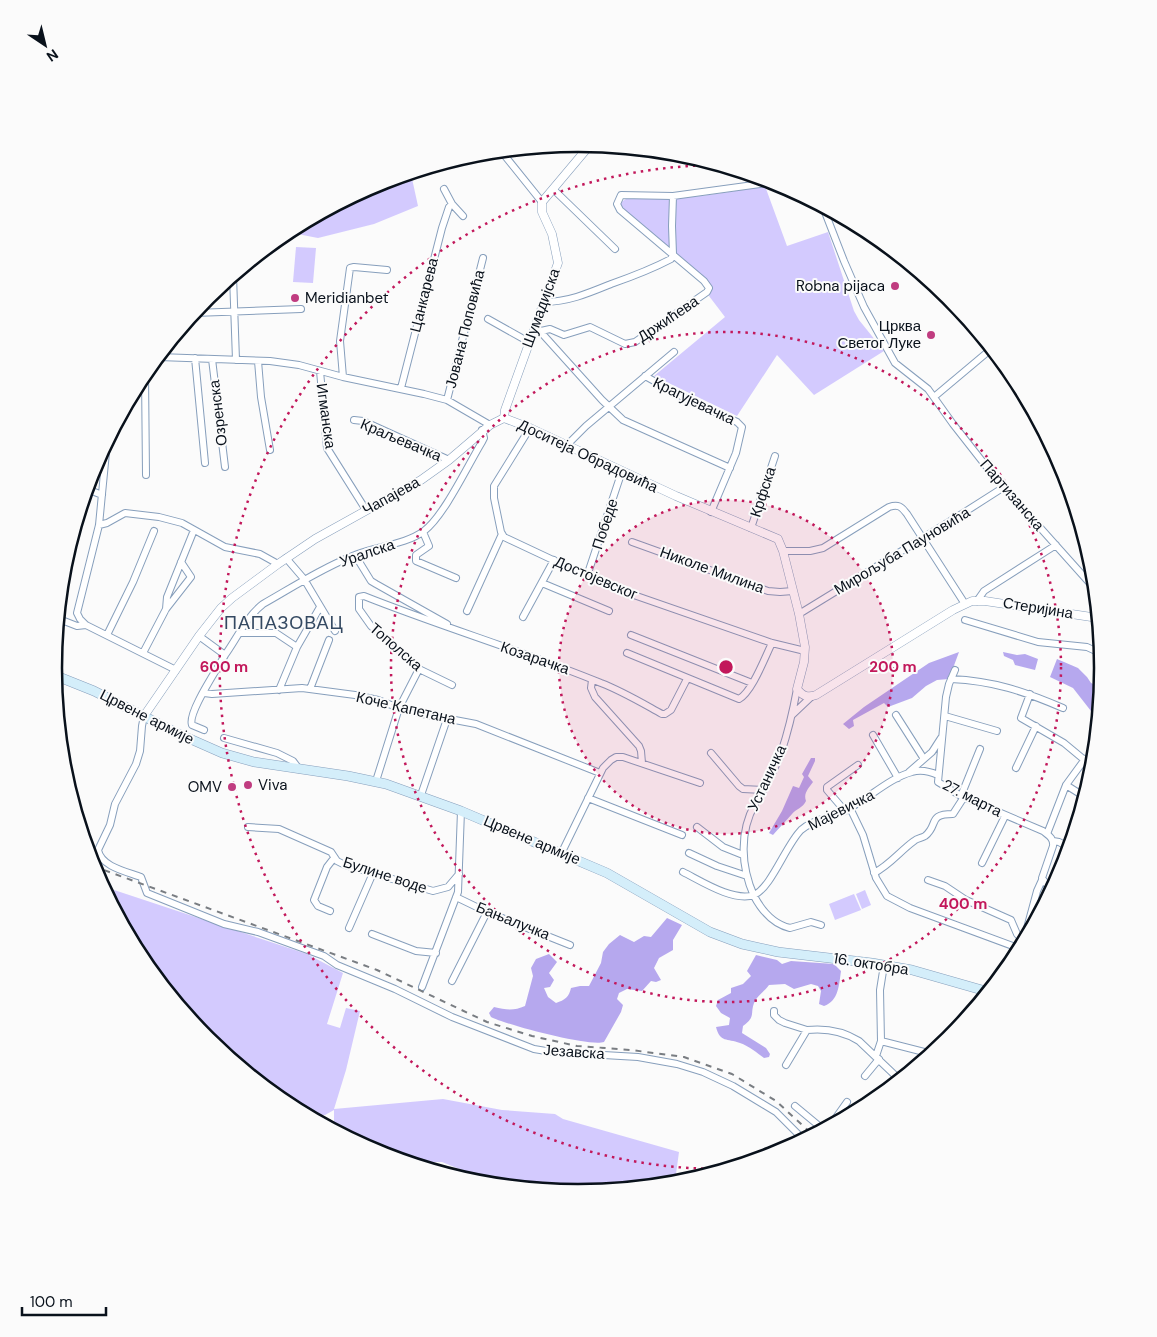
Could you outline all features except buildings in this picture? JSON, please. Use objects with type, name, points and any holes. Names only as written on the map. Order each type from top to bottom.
[{"type":"main road","name":"Црвене армије","points":[[63,678],[94,691],[179,734],[222,753],[248,761],[376,782],[461,811],[562,852],[614,876],[710,932],[751,947]]},
{"type":"main road","name":"16. октобра","points":[[751,947],[884,965],[925,973],[982,990]]},
{"type":"street","points":[[542,202],[581,152]]},
{"type":"street","name":"Шумадијска","points":[[504,418],[505,410],[529,342],[537,329],[558,258],[552,234],[542,212],[542,202],[506,158]]},
{"type":"street","points":[[673,254],[620,210],[618,204],[621,195],[673,196],[756,185]]},
{"type":"street","points":[[553,189],[616,249]]},
{"type":"street","points":[[444,190],[452,204],[463,216]]},
{"type":"street","points":[[544,302],[574,298],[671,259],[673,254],[673,196]]},
{"type":"street","name":"Цанкарева","points":[[400,388],[442,228],[449,207],[452,204]]},
{"type":"street","name":"Партизанска","points":[[827,217],[864,307],[895,363],[928,389],[953,424],[1004,487],[1087,579]]},
{"type":"street","name":"Држићева","points":[[537,329],[550,329],[564,335],[590,327],[625,344],[629,344],[699,297],[709,288],[673,254]]},
{"type":"street","name":"Јована Поповића","points":[[447,400],[483,258]]},
{"type":"street","points":[[343,377],[340,342],[350,268],[387,270]]},
{"type":"street","points":[[234,285],[236,360]]},
{"type":"street","points":[[206,313],[301,309]]},
{"type":"street","points":[[488,319],[529,342]]},
{"type":"street","points":[[537,329],[602,400],[623,420],[730,468]]},
{"type":"street","name":"Крагујевачка","points":[[566,445],[674,352]]},
{"type":"street","points":[[934,397],[987,353]]},
{"type":"street","points":[[167,357],[258,360],[288,363],[447,400],[490,425]]},
{"type":"street","points":[[195,358],[205,463]]},
{"type":"street","name":"Озренска","points":[[212,358],[225,467]]},
{"type":"street","points":[[258,360],[261,396],[270,450]]},
{"type":"street","name":"Игманска","points":[[320,371],[327,448],[366,510]]},
{"type":"street","name":"Крагујевачка","points":[[645,376],[741,424],[742,431],[730,468],[711,512]]},
{"type":"street","points":[[144,390],[146,475]]},
{"type":"street","name":"Доситеја Обрадовића","points":[[490,425],[504,418],[530,428],[711,512],[778,539],[783,551]]},
{"type":"street","name":"Краљевачка","points":[[354,420],[363,421],[449,460]]},
{"type":"street","name":"Чапајева","points":[[144,716],[199,636],[221,608],[232,598],[315,539],[421,480],[449,460],[490,425]]},
{"type":"street","points":[[467,611],[502,534],[494,498],[494,486],[530,428]]},
{"type":"street","name":"Уралска","points":[[204,730],[192,725],[190,722],[226,655],[257,608],[304,579],[355,555],[423,532],[434,521],[482,442],[484,435],[482,430]]},
{"type":"street","name":"Крфска","points":[[751,528],[774,456]]},
{"type":"street","points":[[106,463],[99,525],[77,613],[86,625],[176,670]]},
{"type":"street","name":"Победе","points":[[587,576],[622,471]]},
{"type":"street","name":"Мирољуба Пауновића","points":[[799,614],[1004,487]]},
{"type":"street","points":[[94,492],[102,495]]},
{"type":"street","points":[[783,551],[810,551],[823,548],[896,504],[903,508],[965,604]]},
{"type":"street","points":[[99,525],[130,513],[159,517],[175,521],[224,547],[260,554],[278,564]]},
{"type":"street","points":[[166,609],[167,597],[194,530]]},
{"type":"street","points":[[107,635],[133,582],[154,531]]},
{"type":"street","points":[[423,532],[429,546],[416,555],[416,561],[456,578]]},
{"type":"street","name":"Достојевског","points":[[502,534],[587,576],[669,608],[772,643],[805,651]]},
{"type":"street","name":"Николе Милина","points":[[632,542],[768,591],[793,591]]},
{"type":"street","points":[[792,714],[811,697],[965,604],[977,600],[984,591],[1056,545]]},
{"type":"street","name":"Устаничка","points":[[783,551],[799,614],[805,651],[792,714],[780,758],[751,812],[744,839],[743,854],[747,876],[754,895],[764,913],[780,925],[792,928],[811,922],[821,925]]},
{"type":"street","points":[[355,555],[371,580],[376,584],[433,616],[453,630]]},
{"type":"street","points":[[286,558],[304,579],[335,631]]},
{"type":"street","points":[[523,617],[554,560]]},
{"type":"street","points":[[143,653],[166,609],[191,577],[180,562]]},
{"type":"street","points":[[542,583],[609,611]]},
{"type":"street","name":"Козарачка","points":[[362,596],[453,630],[549,662],[665,714],[671,710],[687,678]]},
{"type":"street","name":"Тополска","points":[[362,596],[358,603],[359,609],[367,622],[419,669],[452,685]]},
{"type":"street","name":"Стеријина","points":[[977,600],[1091,617]]},
{"type":"street","points":[[279,690],[298,647],[320,607]]},
{"type":"street","points":[[71,624],[76,622],[79,617]]},
{"type":"street","points":[[965,620],[1038,642],[1087,647],[1093,650]]},
{"type":"street","points":[[65,622],[82,626],[86,625]]},
{"type":"street","points":[[240,633],[276,633],[298,647]]},
{"type":"street","points":[[631,635],[752,683]]},
{"type":"street","points":[[199,636],[226,655]]},
{"type":"street","points":[[310,689],[330,640]]},
{"type":"street","points":[[627,654],[739,699],[744,696],[752,683],[772,643]]},
{"type":"street","points":[[376,782],[399,708],[419,669]]},
{"type":"street","name":"27. марта","points":[[955,670],[946,697],[937,781],[962,797],[1047,834],[1053,841],[1063,844]]},
{"type":"street","points":[[951,679],[977,680],[1006,686],[1063,708]]},
{"type":"street","points":[[592,680],[591,688],[595,697],[639,746],[642,751],[642,762]]},
{"type":"street","name":"Коче Капетана","points":[[204,693],[310,689],[355,695],[447,720],[470,722],[487,727],[600,773]]},
{"type":"street","points":[[797,689],[805,696],[811,697]]},
{"type":"street","points":[[1030,694],[1020,717],[1064,743],[1085,760],[1066,785],[1047,834]]},
{"type":"street","points":[[896,715],[924,759]]},
{"type":"street","name":"Језавска","points":[[144,716],[140,751],[132,773],[115,804],[110,824],[98,846],[98,854],[115,867],[141,878],[147,892],[224,924],[250,930],[324,956],[337,965],[395,988],[452,1017],[534,1049],[563,1053],[638,1057],[677,1064],[703,1072],[742,1091],[776,1112],[799,1135]]},
{"type":"street","points":[[944,716],[997,731]]},
{"type":"street","points":[[421,796],[447,720]]},
{"type":"street","points":[[1016,768],[1036,726]]},
{"type":"street","points":[[908,773],[936,748],[942,735]]},
{"type":"street","points":[[873,736],[898,778]]},
{"type":"street","name":"Црвене армије","points":[[224,738],[277,753],[293,761],[299,769]]},
{"type":"street","points":[[874,873],[891,862],[915,840],[925,835],[936,817],[944,814],[953,814],[962,797],[980,749]]},
{"type":"street","points":[[711,753],[743,789],[763,790]]},
{"type":"street","points":[[562,852],[600,773],[606,763],[616,757],[642,762],[700,783]]},
{"type":"street","points":[[858,766],[826,788],[848,810],[862,835],[874,873],[884,892],[903,906],[1015,943]]},
{"type":"street","points":[[908,773],[922,770],[938,775]]},
{"type":"street","name":"Мајевичка","points":[[754,895],[765,886],[790,842],[801,830],[811,823],[848,810],[908,773]]},
{"type":"street","points":[[1066,785],[1079,793]]},
{"type":"street","points":[[588,798],[682,835]]},
{"type":"street","points":[[422,987],[456,897],[459,874],[461,811]]},
{"type":"street","points":[[982,863],[1005,816]]},
{"type":"street","name":"Булине воде","points":[[248,827],[279,829],[330,852],[334,858],[345,865],[433,891],[448,887],[459,874]]},
{"type":"street","points":[[697,827],[723,848],[743,854]]},
{"type":"street","points":[[1029,919],[1053,841]]},
{"type":"street","points":[[689,853],[717,866],[747,876]]},
{"type":"street","name":"Булине воде","points":[[330,911],[318,906],[314,900],[327,867],[334,858]]},
{"type":"street","points":[[683,872],[730,894],[754,895]]},
{"type":"street","points":[[348,928],[373,873]]},
{"type":"street","points":[[928,880],[945,886],[966,900],[1011,920],[1019,938]]},
{"type":"street","points":[[1042,880],[1047,885]]},
{"type":"street","name":"Бањалучка","points":[[456,897],[487,912],[570,945]]},
{"type":"street","points":[[452,980],[487,912]]},
{"type":"street","points":[[372,934],[416,952],[436,953]]},
{"type":"street","points":[[865,1076],[877,1057],[881,1041],[880,990],[884,965]]},
{"type":"street","points":[[774,1011],[778,1020],[807,1030],[821,1029],[842,1033],[859,1041],[896,1076]]},
{"type":"street","points":[[786,1064],[807,1030]]},
{"type":"street","points":[[881,1041],[923,1052]]},
{"type":"street","points":[[839,1113],[847,1102]]},
{"type":"street","points":[[795,1106],[818,1125]]},
{"type":"shaded area","points":[[412,180],[418,206],[374,224],[318,238],[300,234],[350,206]]},
{"type":"shaded area","points":[[762,187],[766,188],[787,246],[828,232],[854,311],[884,351],[814,395],[777,355],[737,416],[654,376],[725,317],[709,296],[712,288],[705,278],[629,218],[621,203],[630,198],[642,196],[666,198],[716,194]]},
{"type":"shaded area","points":[[296,247],[316,248],[313,283],[293,282]]},
{"type":"shaded area","points":[[959,652],[949,679],[937,680],[926,686],[912,698],[888,707],[884,703],[853,720],[854,726],[849,729],[843,724],[864,707],[929,663]]},
{"type":"shaded area","points":[[1003,652],[1017,655],[1025,654],[1038,659],[1035,670],[1015,665],[1013,660],[1004,656]]},
{"type":"shaded area","points":[[1057,659],[1078,668],[1094,684],[1092,712],[1073,688],[1050,677]]},
{"type":"shaded area","points":[[811,758],[815,758],[815,761],[808,776],[813,782],[806,793],[805,803],[773,835],[769,833],[782,811],[793,786],[799,788],[804,777],[802,774]]},
{"type":"shaded area","points":[[113,890],[307,954],[343,973],[327,1024],[340,1028],[346,1008],[360,1011],[346,1070],[334,1109],[443,1099],[502,1110],[555,1114],[563,1119],[679,1152],[676,1174],[679,1175],[646,1180],[578,1184],[511,1180],[478,1175],[442,1162],[429,1162],[381,1145],[334,1122],[334,1110],[325,1115],[320,1115],[264,1078],[238,1056],[191,1009],[149,955]]},
{"type":"shaded area","points":[[865,890],[871,905],[862,909],[856,894]]},
{"type":"shaded area","points":[[854,894],[861,910],[835,920],[829,904]]},
{"type":"shaded area","points":[[667,918],[682,925],[673,940],[673,950],[659,958],[654,968],[661,980],[651,981],[642,991],[627,989],[619,993],[617,999],[623,1005],[621,1012],[604,1042],[595,1043],[566,1038],[530,1030],[491,1017],[489,1013],[494,1007],[510,1010],[525,1006],[533,976],[531,968],[536,959],[549,954],[557,962],[549,973],[554,980],[550,987],[544,988],[548,997],[556,1003],[566,998],[571,988],[589,986],[601,963],[603,952],[620,935],[634,942],[644,936],[651,937]]},
{"type":"shaded area","points":[[756,955],[777,960],[782,964],[791,961],[834,964],[841,971],[839,986],[835,996],[829,1004],[824,1006],[819,1004],[821,991],[818,986],[811,984],[794,989],[785,984],[769,985],[758,997],[753,1005],[750,1020],[743,1026],[742,1033],[766,1048],[770,1054],[769,1057],[764,1058],[743,1044],[722,1038],[716,1027],[729,1025],[730,1018],[721,1013],[716,1006],[718,1000],[731,993],[731,988],[743,984],[751,976],[747,971]]},
{"type":"railway","points":[[104,870],[377,970],[487,1022],[532,1036],[577,1046],[631,1050],[684,1057],[732,1074],[776,1101],[808,1130]]},
{"type":"place","name":"Robna pijaca","points":[[895,286]]},
{"type":"place","name":"Meridianbet","points":[[295,298]]},
{"type":"place","name":"Црква Светог Луке","points":[[931,335]]},
{"type":"place","name":"Viva","points":[[248,785]]},
{"type":"place","name":"OMV","points":[[232,787]]},
{"type":"district","name":"ПАПАЗОВАЦ","points":[[284,623]]}]
